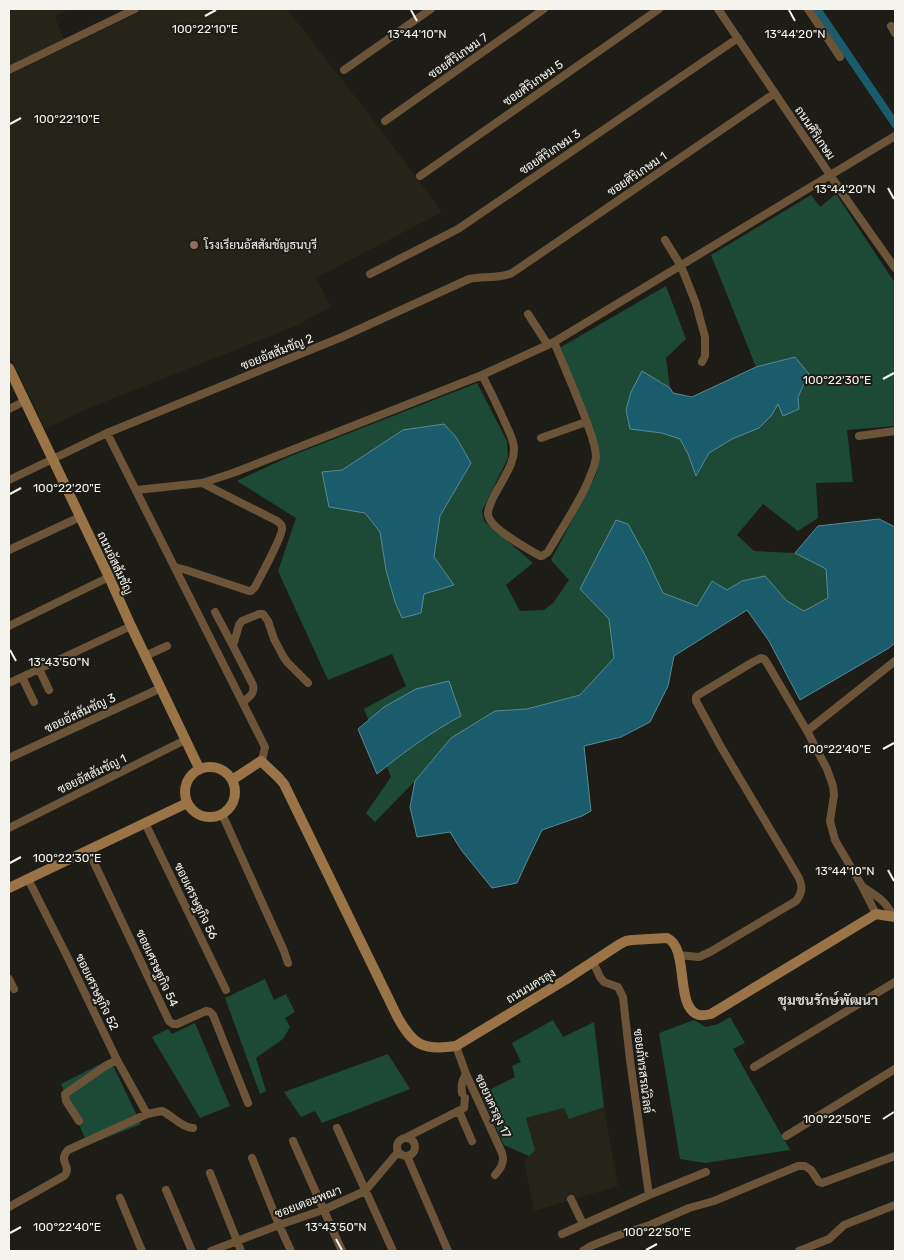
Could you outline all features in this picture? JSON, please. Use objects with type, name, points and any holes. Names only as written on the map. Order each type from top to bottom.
[{"type":"street","points":[[9,70],[135,9]]},
{"type":"street","points":[[344,70],[431,9]]},
{"type":"street","name":"ซอยศิริเกษม 7","points":[[385,121],[544,9]]},
{"type":"street","name":"ซอยศิริเกษม 5","points":[[420,176],[659,9]]},
{"type":"street","name":"ถนนศิริเกษม","points":[[718,9],[830,174],[894,263]]},
{"type":"street","points":[[808,9],[840,57]]},
{"type":"street","points":[[891,26],[895,33]]},
{"type":"street","name":"ซอยศิริเกษม 3","points":[[370,274],[458,229],[738,38]]},
{"type":"street","name":"ซอยศิริเกษม 1","points":[[512,273],[775,93]]},
{"type":"street","points":[[136,490],[202,483],[233,473],[482,375],[551,344],[894,136]]},
{"type":"street","points":[[665,240],[681,266],[696,304],[705,337],[705,356],[702,362]]},
{"type":"street","name":"ซอยอัสสัมชัญ 2","points":[[9,480],[107,433],[334,341],[470,279],[480,277],[496,278],[512,273]]},
{"type":"street","points":[[482,375],[499,410],[514,448],[510,467],[490,505],[489,519],[497,528],[542,556],[548,552],[569,518],[584,490],[596,456],[595,447],[568,376],[551,344],[528,314]]},
{"type":"street","name":"ถนนอัสสัมชัญ","points":[[9,368],[199,768]]},
{"type":"street","points":[[9,408],[24,401]]},
{"type":"street","points":[[541,438],[586,422]]},
{"type":"street","points":[[859,436],[895,431]]},
{"type":"street","points":[[107,433],[265,747],[264,756],[261,761],[232,780]]},
{"type":"street","points":[[175,567],[252,591],[282,529],[281,525],[277,522],[202,483]]},
{"type":"street","points":[[9,550],[80,517]]},
{"type":"street","points":[[9,626],[109,577]]},
{"type":"street","points":[[215,612],[253,685],[254,690],[242,702]]},
{"type":"street","points":[[233,646],[242,621],[263,614],[268,621],[274,639],[283,656],[308,683]]},
{"type":"street","points":[[9,683],[131,626]]},
{"type":"street","points":[[145,656],[167,646]]},
{"type":"street","points":[[876,914],[835,840],[830,821],[834,795],[833,786],[823,760],[764,659],[757,659],[698,695],[696,697],[697,704],[799,878],[802,889],[796,901],[710,952],[699,957],[678,954],[687,1005],[693,1012],[701,1016],[711,1014],[876,914],[894,916]]},
{"type":"street","points":[[807,731],[895,661]]},
{"type":"street","points":[[39,669],[49,690]]},
{"type":"street","points":[[22,677],[34,702]]},
{"type":"street","name":"ซอยอัสสัมชัญ 3","points":[[9,758],[161,688]]},
{"type":"street","name":"ซอยอัสสัมชัญ 1","points":[[9,828],[185,740]]},
{"type":"street","name":"ถนนนครลุง","points":[[261,761],[284,784],[407,1034],[425,1047],[456,1046],[626,941],[667,938],[672,940],[678,954]]},
{"type":"street","points":[[210,766],[219,768],[227,773],[232,780],[235,790],[234,800],[230,808],[222,814],[212,817],[201,816],[192,810],[187,803],[184,791],[187,781],[192,773],[199,768],[210,766]]},
{"type":"street","points":[[9,888],[187,803]]},
{"type":"street","points":[[222,814],[288,962]]},
{"type":"street","name":"ซอยเศรษฐกิจ 56","points":[[145,822],[226,990]]},
{"type":"street","name":"ซอยเศรษฐกิจ 54","points":[[88,850],[169,1021],[177,1024],[206,1011],[213,1015],[248,1103]]},
{"type":"street","name":"ซอยเศรษฐกิจ 52","points":[[28,879],[117,1060],[147,1114]]},
{"type":"street","points":[[862,886],[882,900],[894,916]]},
{"type":"street","name":"ซอยภัทรสรณ์วิลล์","points":[[592,962],[604,982],[618,987],[623,997],[649,1196]]},
{"type":"street","points":[[9,979],[14,989]]},
{"type":"street","points":[[754,1067],[895,982]]},
{"type":"street","name":"ซอยนครลุง 17","points":[[456,1046],[466,1074],[503,1156],[501,1168],[495,1175]]},
{"type":"street","points":[[79,1121],[66,1101],[65,1094],[117,1060]]},
{"type":"street","points":[[786,1136],[895,1069]]},
{"type":"street","points":[[407,1137],[464,1108],[461,1085],[466,1074]]},
{"type":"street","points":[[9,1207],[64,1176],[67,1169],[63,1159],[64,1154],[68,1150],[147,1114],[162,1111],[182,1125],[193,1128]]},
{"type":"street","points":[[458,1111],[472,1141]]},
{"type":"street","points":[[337,1128],[393,1251]]},
{"type":"street","points":[[398,1152],[407,1156],[412,1154],[415,1149],[413,1140],[407,1137]]},
{"type":"street","name":"ซอยเดอะพณา","points":[[211,1251],[323,1210],[365,1191],[398,1152],[396,1146],[398,1141],[407,1137]]},
{"type":"street","points":[[293,1141],[342,1251]]},
{"type":"street","points":[[407,1156],[448,1251]]},
{"type":"street","points":[[583,1251],[616,1236],[650,1225],[689,1208],[714,1201],[798,1166],[805,1166],[811,1170],[819,1182],[822,1183],[895,1156]]},
{"type":"street","points":[[252,1158],[291,1251]]},
{"type":"street","points":[[562,1234],[706,1172]]},
{"type":"street","points":[[210,1173],[241,1251]]},
{"type":"street","points":[[166,1190],[192,1251]]},
{"type":"street","points":[[120,1198],[142,1251]]},
{"type":"street","points":[[570,1199],[583,1224]]},
{"type":"street","points":[[799,1251],[829,1239],[844,1225],[895,1205]]},
{"type":"shaded area","points":[[9,9],[69,9],[55,17],[64,39],[9,66]]},
{"type":"shaded area","name":"โรงเรียนอัสสัมชัญธนบุรี","points":[[145,9],[287,9],[442,212],[316,278],[331,307],[296,326],[89,408],[45,429],[9,354],[9,75]]},
{"type":"shaded area","points":[[604,1107],[618,1186],[534,1211],[524,1161],[535,1150],[526,1118],[564,1108],[569,1119]]},
{"type":"green space","points":[[836,194],[895,283],[895,426],[847,430],[853,482],[816,483],[818,518],[798,531],[763,504],[737,535],[754,551],[795,553],[826,569],[828,598],[804,611],[787,601],[765,576],[742,581],[727,590],[712,581],[697,606],[663,593],[646,557],[580,589],[609,619],[614,658],[580,695],[527,709],[495,711],[451,738],[415,781],[375,822],[366,813],[391,777],[364,709],[406,686],[392,654],[328,680],[278,571],[296,518],[237,481],[288,457],[477,383],[507,441],[508,458],[482,511],[484,521],[533,563],[506,585],[520,611],[544,610],[553,603],[569,580],[551,560],[596,475],[599,453],[561,347],[666,286],[686,339],[666,358],[670,388],[661,382],[631,392],[626,410],[630,429],[662,433],[680,439],[697,475],[709,453],[732,439],[759,428],[778,404],[798,397],[806,383],[795,357],[756,367],[711,255],[811,195],[820,207]],"holes":[[[456,437],[471,463],[440,516],[434,557],[423,594],[402,618],[395,602],[386,570],[380,532],[365,513],[329,507],[322,472],[342,470]]]},
{"type":"green space","points":[[265,979],[274,1000],[286,994],[295,1012],[285,1018],[290,1027],[283,1039],[256,1058],[266,1091],[260,1094],[225,998]]},
{"type":"green space","points":[[730,1017],[745,1043],[733,1049],[790,1150],[705,1163],[680,1159],[659,1033],[694,1020],[706,1027],[718,1024]]},
{"type":"green space","points":[[553,1020],[563,1037],[594,1022],[604,1107],[569,1119],[564,1108],[526,1118],[535,1150],[529,1156],[504,1145],[481,1094],[515,1077],[512,1066],[521,1062],[512,1043]]},
{"type":"green space","points":[[195,1023],[230,1106],[200,1118],[152,1037],[168,1029],[172,1034]]},
{"type":"green space","points":[[388,1054],[410,1089],[322,1123],[315,1111],[301,1117],[284,1092]]},
{"type":"green space","points":[[110,1059],[141,1124],[88,1145],[61,1084]]},
{"type":"water","points":[[795,357],[809,374],[798,397],[799,409],[783,416],[778,404],[771,416],[759,428],[732,439],[709,453],[696,476],[680,439],[662,433],[630,429],[626,410],[631,392],[642,371],[670,388],[673,393],[692,397],[756,367]]},
{"type":"water","points":[[444,424],[456,437],[471,463],[440,516],[434,557],[454,585],[424,594],[421,613],[402,618],[395,602],[386,570],[380,532],[365,513],[329,507],[322,472],[342,470],[403,430]]},
{"type":"water","points":[[879,519],[895,527],[895,643],[889,648],[800,700],[769,641],[747,610],[674,656],[668,686],[650,722],[621,737],[584,746],[591,811],[542,830],[517,883],[492,888],[462,851],[450,832],[417,837],[410,807],[415,781],[451,738],[495,711],[527,709],[580,695],[614,658],[609,619],[580,589],[616,520],[628,524],[663,593],[697,606],[712,581],[727,590],[742,581],[765,576],[787,601],[804,611],[828,598],[826,569],[795,553],[818,526]]},
{"type":"water","points":[[449,681],[461,716],[418,743],[377,774],[358,729],[384,707],[416,689]]},
{"type":"waterway","points":[[817,9],[895,124]]},
{"type":"place","name":"โรงเรียนอัสสัมชัญธนบุรี","points":[[194,245]]},
{"type":"district","name":"ชุมชนรักษ์พัฒนา","points":[[828,1000]]}]
